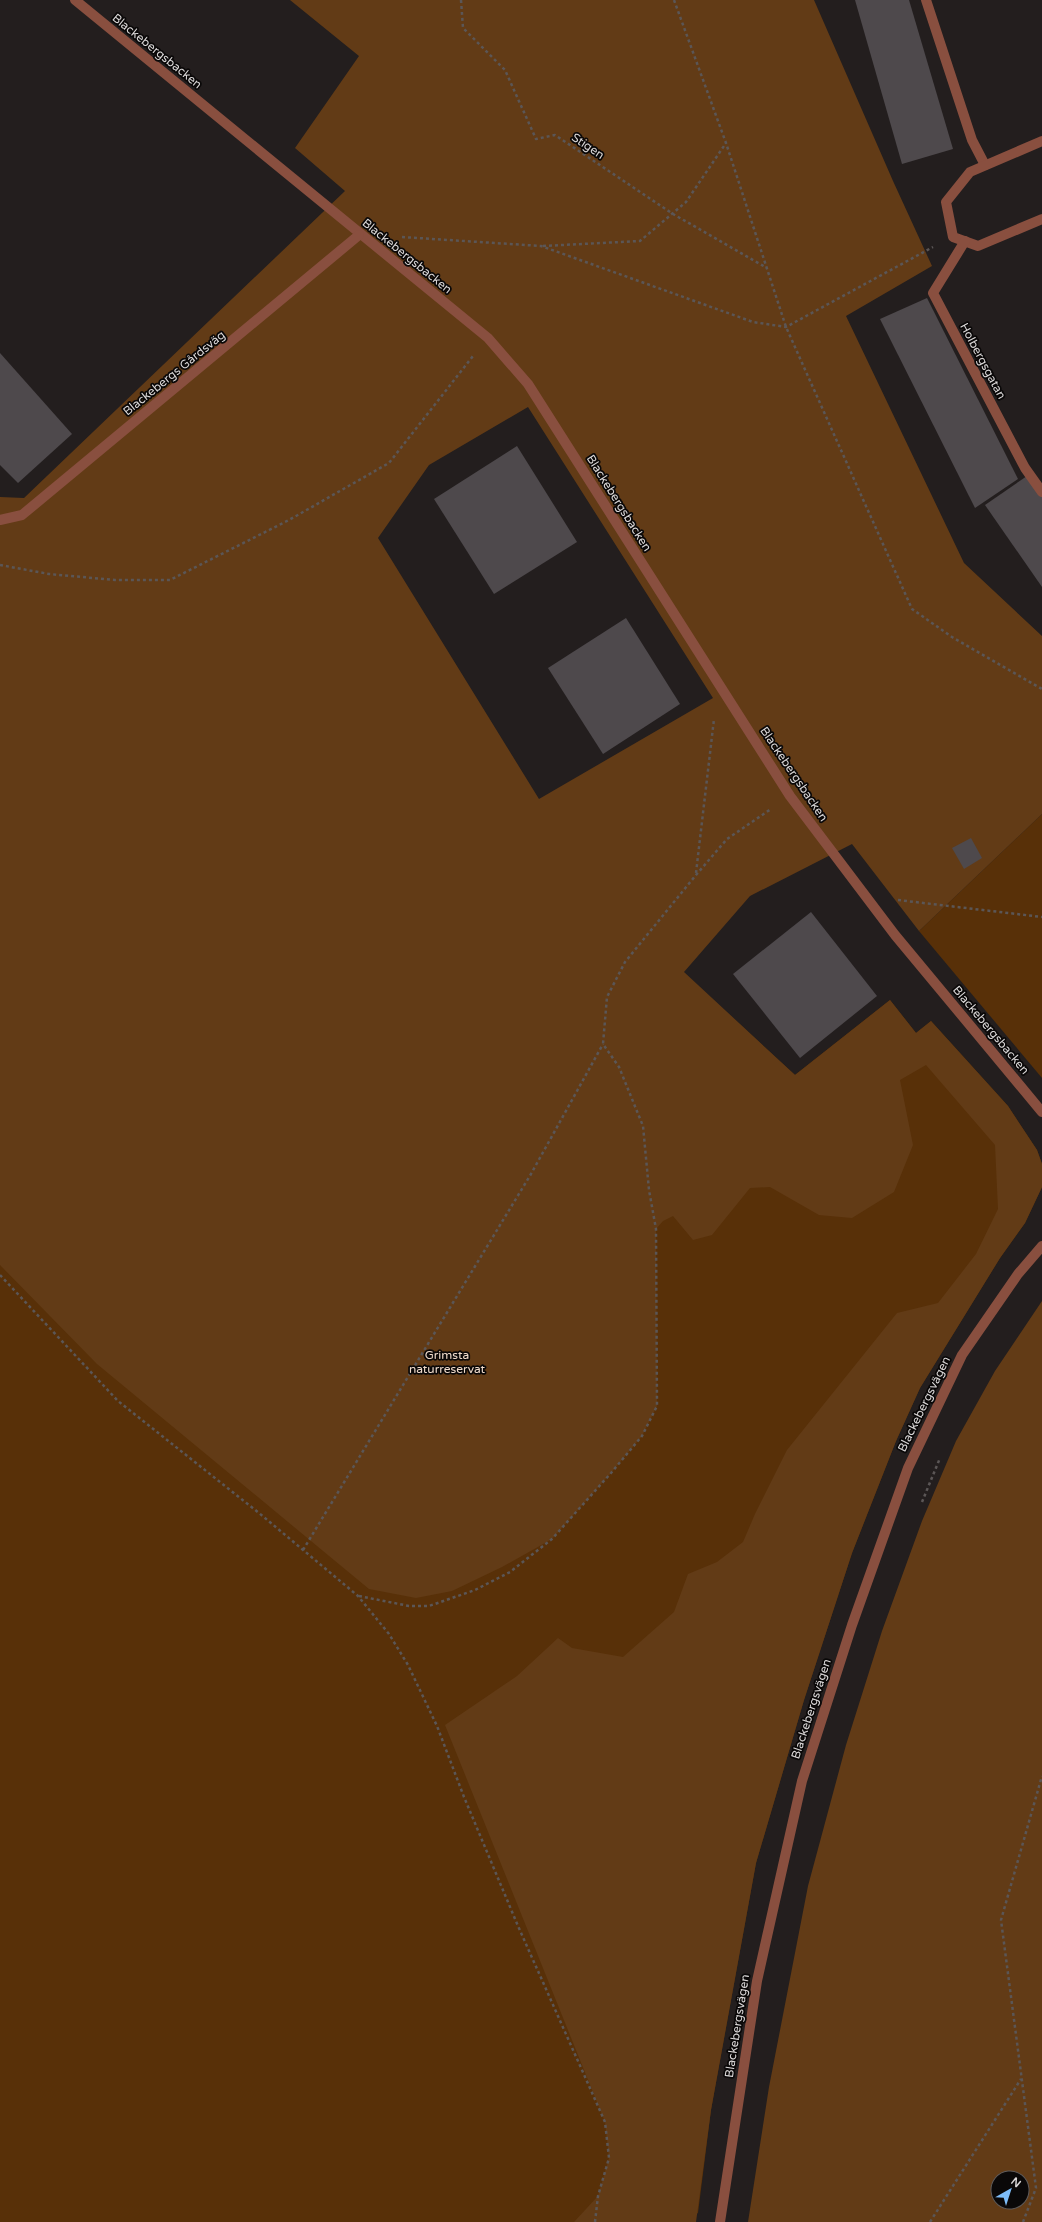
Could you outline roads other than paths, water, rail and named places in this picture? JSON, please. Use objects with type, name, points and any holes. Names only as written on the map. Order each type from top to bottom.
[{"type":"street","name":"Blackebergsbacken","points":[[74,0],[488,338],[528,384],[790,796],[896,935],[1042,1112]]},
{"type":"street","points":[[926,0],[972,140],[985,165]]},
{"type":"street","points":[[1042,140],[970,172],[946,202],[953,237],[978,246],[1042,219]]},
{"type":"street","name":"Blackebergs Gårdsväg","points":[[0,520],[22,515],[360,235]]},
{"type":"street","name":"Holbergsgatan","points":[[965,241],[933,293],[1025,468],[1042,492]]},
{"type":"street","name":"Blackebergsvägen","points":[[720,2222],[757,1981],[802,1781],[852,1625],[908,1468],[962,1355],[1018,1274],[1042,1246]]},
{"type":"park label","name":"Grimsta naturreservat","points":[[447,1362]]}]
